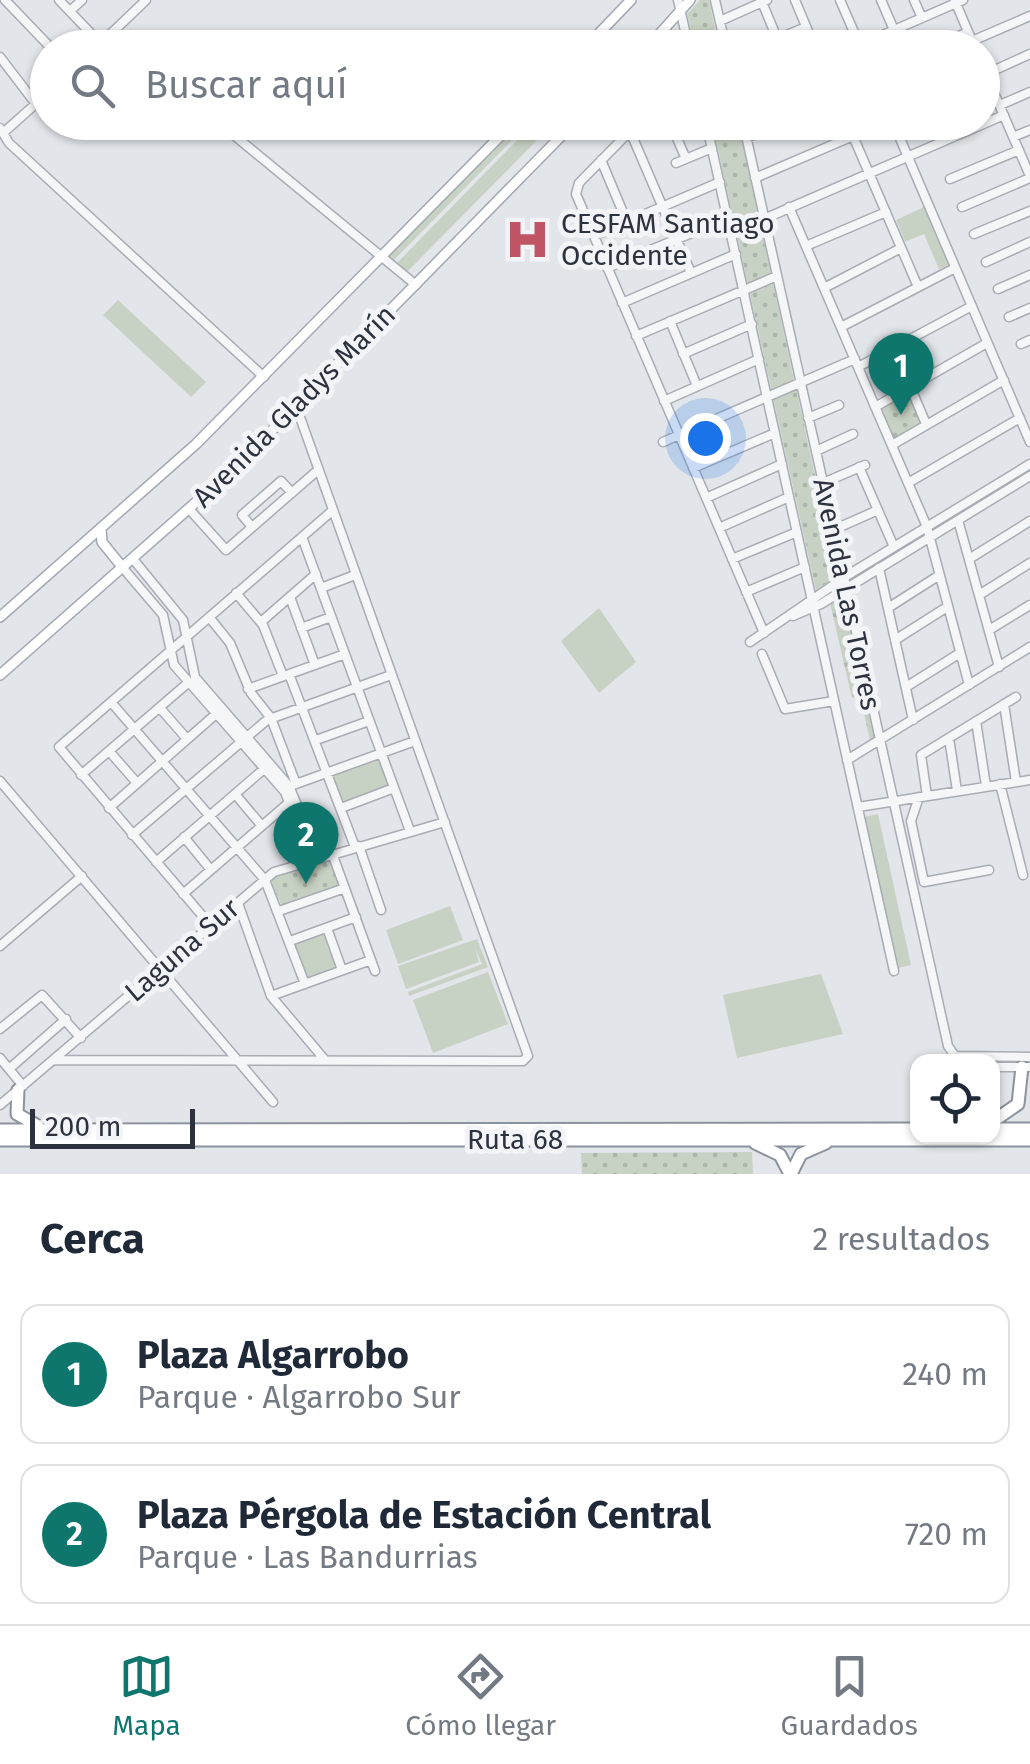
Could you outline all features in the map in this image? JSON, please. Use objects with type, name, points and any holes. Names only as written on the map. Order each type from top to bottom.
[{"type":"highway","points":[[1000,1119],[1018,1104],[1027,1062]]},
{"type":"highway","points":[[21,1088],[15,1104],[19,1116],[52,1130]]},
{"type":"highway","points":[[1000,1127],[1030,1129]]},
{"type":"highway","name":"Ruta 68","points":[[0,1130],[910,1129]]},
{"type":"highway","points":[[731,1139],[775,1151],[790,1174],[803,1152],[842,1139]]},
{"type":"highway","name":"Ruta 68","points":[[0,1140],[1030,1140]]},
{"type":"main road","points":[[603,30],[631,0]]},
{"type":"main road","points":[[661,30],[679,6],[690,0]]},
{"type":"main road","name":"Avenida Gladys Marín","points":[[0,617],[264,377],[496,140]]},
{"type":"main road","name":"Avenida Gladys Marín","points":[[0,675],[190,510],[557,140]]},
{"type":"main road","points":[[101,529],[102,542],[123,568]]},
{"type":"street","points":[[5,0],[33,30]]},
{"type":"street","points":[[59,0],[85,30]]},
{"type":"street","points":[[70,12],[82,0]]},
{"type":"street","points":[[114,30],[146,0]]},
{"type":"street","points":[[715,0],[722,30]]},
{"type":"street","points":[[794,0],[808,30]]},
{"type":"street","points":[[840,0],[851,30]]},
{"type":"street","points":[[881,0],[894,30],[958,1],[967,30]]},
{"type":"street","points":[[914,0],[922,18]]},
{"type":"street","points":[[720,21],[764,1],[774,30]]},
{"type":"street","points":[[1000,31],[1030,16]]},
{"type":"street","points":[[800,30],[806,26]]},
{"type":"street","points":[[1000,64],[1030,54]]},
{"type":"street","points":[[0,57],[30,96]]},
{"type":"street","points":[[962,207],[1029,173],[1000,106],[1030,92]]},
{"type":"street","points":[[30,109],[1,133],[264,377]]},
{"type":"street","points":[[1000,117],[1004,115]]},
{"type":"street","points":[[1014,137],[1030,130]]},
{"type":"street","points":[[239,140],[416,285]]},
{"type":"street","points":[[621,140],[576,189],[764,633]]},
{"type":"street","points":[[634,140],[691,273]]},
{"type":"street","points":[[678,140],[686,159]]},
{"type":"street","name":"Avenida Las Torres","points":[[710,140],[768,396],[772,434],[790,498],[894,971]]},
{"type":"street","name":"Avenida Las Torres","points":[[746,140],[879,741],[955,1054]]},
{"type":"street","points":[[755,178],[844,140]]},
{"type":"street","points":[[855,140],[918,287]]},
{"type":"street","points":[[901,140],[1030,442]]},
{"type":"street","points":[[764,218],[947,140]]},
{"type":"street","points":[[676,163],[712,148]]},
{"type":"street","points":[[950,179],[1019,150]]},
{"type":"street","points":[[601,160],[627,222]]},
{"type":"street","points":[[594,236],[720,182]]},
{"type":"street","points":[[790,208],[927,527],[969,685]]},
{"type":"street","points":[[974,234],[1030,211]]},
{"type":"street","points":[[806,246],[886,212]]},
{"type":"street","points":[[607,268],[728,218]]},
{"type":"street","points":[[986,262],[1030,242]]},
{"type":"street","points":[[824,288],[901,248]]},
{"type":"street","points":[[622,302],[736,254]]},
{"type":"street","points":[[841,327],[955,268]]},
{"type":"street","points":[[998,289],[1030,275]]},
{"type":"street","points":[[636,336],[777,276]]},
{"type":"street","points":[[663,442],[800,382],[857,363],[972,306]]},
{"type":"street","points":[[1010,317],[1030,308]]},
{"type":"street","points":[[670,321],[697,386]]},
{"type":"street","points":[[684,354],[752,324]]},
{"type":"street","points":[[876,407],[988,343]]},
{"type":"street","points":[[664,401],[759,359]]},
{"type":"street","points":[[892,445],[1004,380]]},
{"type":"street","points":[[910,386],[926,424]]},
{"type":"street","points":[[808,418],[839,405]]},
{"type":"street","points":[[54,1060],[523,1061],[528,1052],[296,406]]},
{"type":"street","points":[[908,482],[1020,418]]},
{"type":"street","points":[[693,468],[772,434]]},
{"type":"street","points":[[816,451],[853,434]]},
{"type":"street","points":[[706,498],[782,464]]},
{"type":"street","points":[[812,604],[844,578],[1030,464]]},
{"type":"street","points":[[823,483],[862,466],[894,547]]},
{"type":"street","points":[[190,510],[226,550],[318,470]]},
{"type":"street","points":[[750,642],[780,621],[847,589],[1030,476]]},
{"type":"street","points":[[252,527],[242,515],[282,481],[292,493]]},
{"type":"street","points":[[718,528],[790,498]]},
{"type":"street","points":[[833,530],[878,510]]},
{"type":"street","points":[[211,926],[58,748],[332,512]]},
{"type":"street","points":[[958,520],[999,666]]},
{"type":"street","points":[[968,559],[1030,522]]},
{"type":"street","points":[[732,560],[797,532]]},
{"type":"street","points":[[302,537],[410,831]]},
{"type":"street","points":[[133,559],[182,616],[194,675],[264,770],[293,799]]},
{"type":"street","points":[[979,595],[1030,563]]},
{"type":"street","points":[[746,592],[804,567]]},
{"type":"street","points":[[123,568],[163,615],[174,665],[216,714],[292,785]]},
{"type":"street","points":[[879,568],[913,720]]},
{"type":"street","points":[[261,622],[316,574]]},
{"type":"street","points":[[321,588],[355,575]]},
{"type":"street","points":[[888,608],[938,576]]},
{"type":"street","points":[[236,593],[261,622],[302,707],[381,910]]},
{"type":"street","points":[[290,597],[314,665]]},
{"type":"street","points":[[989,630],[1030,605]]},
{"type":"street","points":[[895,640],[947,607]]},
{"type":"street","points":[[301,628],[331,616]]},
{"type":"street","points":[[209,617],[233,647],[248,689],[271,718],[293,799],[315,858]]},
{"type":"street","points":[[847,760],[1030,647]]},
{"type":"street","points":[[906,687],[960,653]]},
{"type":"street","points":[[248,689],[345,654]]},
{"type":"street","points":[[762,654],[785,709],[834,701]]},
{"type":"street","points":[[132,835],[271,718],[391,675]]},
{"type":"street","points":[[81,775],[189,682]]},
{"type":"street","points":[[989,870],[924,882],[911,821],[923,796],[921,756],[1016,696]]},
{"type":"street","points":[[111,702],[265,880],[305,984]]},
{"type":"street","points":[[1004,704],[1016,782]]},
{"type":"street","points":[[160,708],[187,739]]},
{"type":"street","points":[[109,808],[216,714]]},
{"type":"street","points":[[316,740],[370,720]]},
{"type":"street","points":[[976,721],[986,786]]},
{"type":"street","points":[[948,738],[957,791]]},
{"type":"street","points":[[292,785],[415,740]]},
{"type":"street","points":[[109,751],[137,783]]},
{"type":"street","points":[[156,862],[264,770]]},
{"type":"street","points":[[858,807],[1030,780]]},
{"type":"street","points":[[0,781],[272,1102]]},
{"type":"street","points":[[1000,784],[1023,875]]},
{"type":"street","points":[[341,808],[394,788]]},
{"type":"street","points":[[235,794],[262,826]]},
{"type":"street","points":[[183,894],[293,799]]},
{"type":"street","name":"Laguna Sur","points":[[0,1105],[284,867],[445,822]]},
{"type":"street","points":[[184,838],[211,870]]},
{"type":"street","points":[[332,853],[375,970]]},
{"type":"street","points":[[0,946],[82,876]]},
{"type":"street","points":[[280,911],[345,888]]},
{"type":"street","points":[[238,903],[271,996],[325,1060]]},
{"type":"street","points":[[290,941],[356,917]]},
{"type":"street","points":[[327,928],[342,970]]},
{"type":"street","points":[[271,996],[371,960]]},
{"type":"street","points":[[0,1029],[40,996],[47,997],[81,1038]]},
{"type":"street","points":[[9,1068],[66,1019]]},
{"type":"street","points":[[0,1058],[21,1088]]},
{"type":"street","points":[[1000,1061],[1027,1062]]},
{"type":"street","points":[[1000,1066],[1027,1062]]},
{"type":"green space","points":[[700,0],[709,0],[715,30],[691,30],[687,14]]},
{"type":"green space","points":[[502,140],[512,140],[391,263],[386,258]]},
{"type":"green space","points":[[517,140],[537,140],[405,274],[395,265]]},
{"type":"green space","points":[[716,140],[742,140],[837,576],[816,590]]},
{"type":"green space","points":[[926,206],[951,264],[939,269],[924,234],[905,242],[896,220]]},
{"type":"green space","points":[[118,300],[206,382],[191,397],[103,315]]},
{"type":"green space","points":[[910,390],[923,422],[894,440],[879,407]]},
{"type":"green space","points":[[844,595],[876,738],[870,740],[860,696],[852,698],[830,603]]},
{"type":"green space","points":[[599,608],[636,662],[599,693],[561,641]]},
{"type":"green space","points":[[379,756],[390,785],[343,803],[332,773]]},
{"type":"green space","points":[[878,814],[911,965],[898,968],[864,817]]},
{"type":"green space","points":[[332,859],[341,887],[282,906],[270,881],[278,874]]},
{"type":"green space","points":[[450,906],[463,940],[398,964],[386,930]]},
{"type":"green space","points":[[324,930],[338,968],[307,979],[294,941]]},
{"type":"green space","points":[[477,939],[488,967],[409,996],[408,992],[482,964],[475,948],[479,962],[406,989],[398,966]]},
{"type":"green space","points":[[488,972],[508,1024],[433,1053],[413,1000]]},
{"type":"green space","points":[[821,974],[843,1034],[737,1058],[723,995]]},
{"type":"green space","points":[[752,1152],[753,1174],[582,1174],[581,1153]]},
{"type":"place","name":"CESFAM Santiago Occidente","points":[[528,239]]},
{"type":"place","name":"Plaza Algarrobo","points":[[901,415]]},
{"type":"place","name":"Plaza Pérgola de Estación Central","points":[[306,884]]}]
